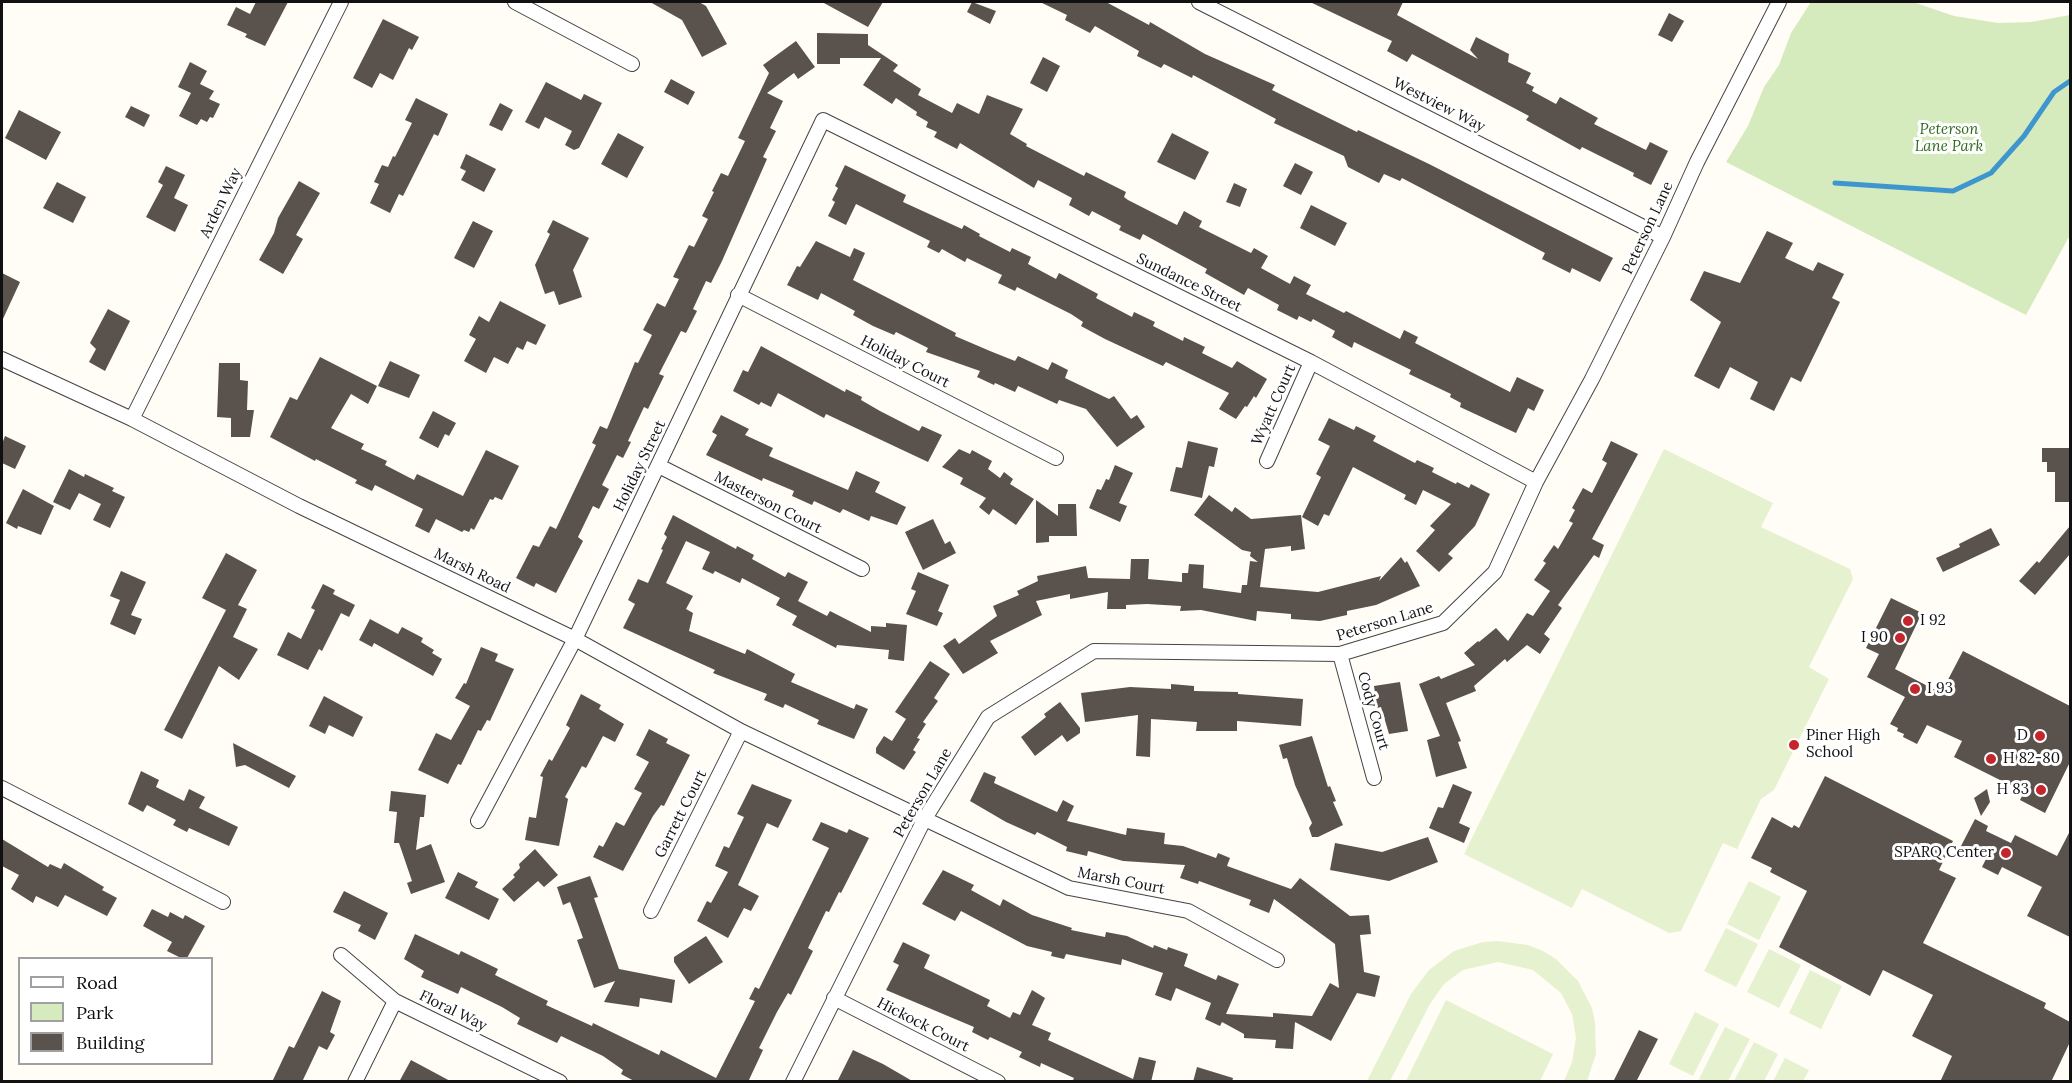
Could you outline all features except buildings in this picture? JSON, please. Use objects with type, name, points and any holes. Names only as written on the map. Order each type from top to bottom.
[{"type":"street","name":"Arden Way","points":[[132,419],[341,2]]},
{"type":"street","points":[[514,2],[632,64]]},
{"type":"street","name":"Westview Way","points":[[1199,2],[1663,237]]},
{"type":"street","name":"Peterson Lane","points":[[793,1082],[924,820],[988,717],[1094,651],[1340,654],[1443,623],[1495,572],[1536,482],[1592,379],[1663,237],[1697,162],[1779,2]]},
{"type":"street","name":"Holiday Street","points":[[478,821],[575,639],[823,120]]},
{"type":"street","name":"Sundance Street","points":[[823,120],[1311,362],[1536,482]]},
{"type":"street","name":"Holiday Court","points":[[738,295],[1056,458]]},
{"type":"street","name":"Marsh Road","points":[[2,359],[132,419],[300,506],[575,639],[741,731],[924,820]]},
{"type":"street","name":"Wyatt Court","points":[[1267,461],[1311,362]]},
{"type":"street","name":"Masterson Court","points":[[659,466],[862,569]]},
{"type":"street","name":"Cody Court","points":[[1340,654],[1374,778]]},
{"type":"street","name":"Garrett Court","points":[[651,911],[741,731]]},
{"type":"street","points":[[2,788],[223,902]]},
{"type":"street","name":"Marsh Court","points":[[924,820],[1069,888],[1188,911],[1277,960]]},
{"type":"street","name":"Floral Way","points":[[341,956],[395,1001],[560,1082]]},
{"type":"street","name":"Hickock Court","points":[[834,998],[998,1082]]},
{"type":"street","points":[[355,1082],[395,1001]]},
{"type":"green space","name":"Peterson Lane Park","points":[[1811,2],[1913,2],[1954,16],[1998,23],[2031,22],[2070,15],[2070,235],[2026,315],[1726,162],[1748,126],[1764,87],[1779,65],[1791,33]]},
{"type":"green space","points":[[1664,449],[1773,503],[1761,527],[1850,569],[1853,579],[1809,667],[1829,679],[1774,790],[1761,799],[1737,849],[1723,843],[1681,931],[1669,933],[1582,889],[1572,908],[1464,854]]},
{"type":"green space","points":[[1749,881],[1781,897],[1759,940],[1727,924]]},
{"type":"green space","points":[[1726,928],[1758,944],[1736,987],[1704,971]]},
{"type":"green space","points":[[1498,941],[1528,945],[1543,951],[1556,959],[1578,981],[1592,1008],[1595,1023],[1596,1054],[1587,1081],[1564,1081],[1572,1062],[1576,1038],[1572,1014],[1561,993],[1533,970],[1498,962],[1463,970],[1444,984],[1430,1004],[1390,1081],[1367,1081],[1411,994],[1429,970],[1454,951],[1483,942]]},
{"type":"green space","points":[[1769,949],[1801,965],[1779,1008],[1747,992]]},
{"type":"green space","points":[[1810,970],[1842,986],[1821,1029],[1789,1013]]},
{"type":"green space","points":[[1446,1000],[1553,1054],[1540,1081],[1406,1081]]},
{"type":"green space","points":[[1695,1012],[1719,1024],[1693,1076],[1669,1064]]},
{"type":"green space","points":[[1725,1027],[1750,1039],[1728,1081],[1703,1081],[1699,1079]]},
{"type":"green space","points":[[1754,1042],[1778,1054],[1764,1081],[1734,1081]]},
{"type":"green space","points":[[1785,1058],[1809,1070],[1803,1081],[1773,1081]]},
{"type":"waterway","points":[[1835,183],[1953,191],[1991,173],[2024,136],[2054,92],[2070,81]]},
{"type":"place","name":"I 92","points":[[1908,621]]},
{"type":"place","name":"I 90","points":[[1900,638]]},
{"type":"place","name":"I 93","points":[[1915,689]]},
{"type":"place","name":"D","points":[[2040,736]]},
{"type":"place","name":"Piner High School","points":[[1794,745]]},
{"type":"place","name":"H 82-80","points":[[1991,759]]},
{"type":"place","name":"H 83","points":[[2041,790]]},
{"type":"place","name":"SPARQ Center","points":[[2006,853]]}]
